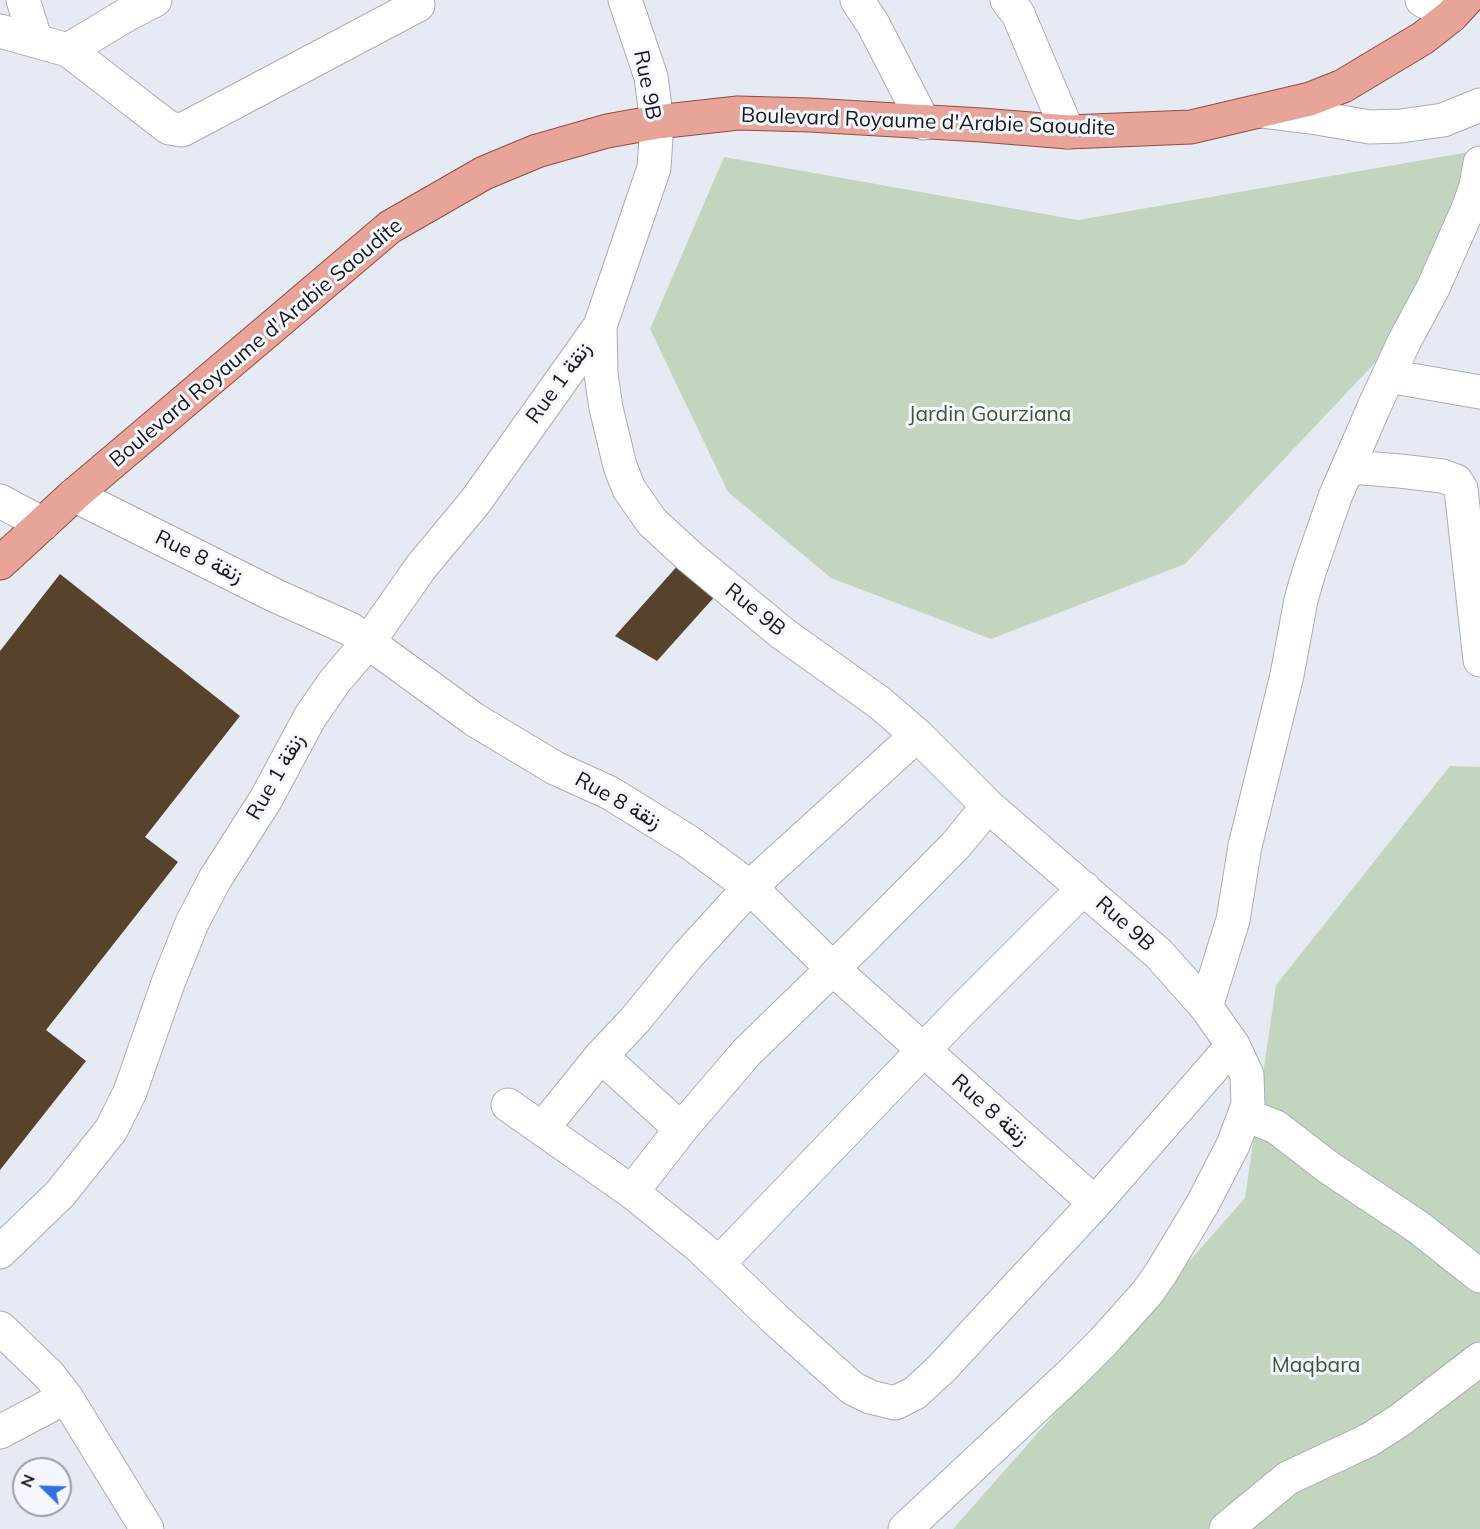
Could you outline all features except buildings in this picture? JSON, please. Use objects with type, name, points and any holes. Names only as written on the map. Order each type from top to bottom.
[{"type":"main road","name":"Boulevard Royaume d'Arabie Saoudite","points":[[0,563],[74,495],[390,227],[484,172],[537,151],[607,130],[738,113],[810,115],[1068,132],[1191,127],[1310,99],[1343,86],[1423,38],[1458,8]]},
{"type":"street","points":[[23,0],[36,41]]},
{"type":"street","points":[[68,50],[155,0]]},
{"type":"street","name":"Rue 9B","points":[[625,0],[651,77],[657,122],[654,168],[600,326],[600,374],[606,408],[620,466],[629,489],[652,522],[689,556],[782,633],[863,690],[916,735],[988,806],[1158,954],[1206,1007],[1233,1045],[1249,1084],[1246,1115]]},
{"type":"street","points":[[856,0],[873,24],[924,123]]},
{"type":"street","points":[[1007,0],[1018,14],[1068,132]]},
{"type":"street","points":[[1422,0],[1458,8]]},
{"type":"street","points":[[0,32],[68,50],[169,128],[182,130],[418,5]]},
{"type":"street","points":[[1258,111],[1370,127],[1401,126],[1477,114]]},
{"type":"street","points":[[1206,1007],[1233,920],[1245,846],[1287,675],[1309,572],[1335,497],[1388,376],[1433,288],[1468,209],[1476,186],[1480,163]]},
{"type":"street","name":"Rue 1 زنقة","points":[[0,1252],[60,1194],[111,1130],[130,1092],[182,945],[205,897],[266,800],[310,717],[335,681],[369,641],[421,567],[475,501],[600,326]]},
{"type":"street","points":[[1388,376],[1480,392]]},
{"type":"street","points":[[1350,467],[1431,475],[1456,481],[1461,489],[1480,660]]},
{"type":"street","name":"Rue 8 زنقة","points":[[74,495],[276,596],[350,629],[475,720],[555,768],[610,793],[689,842],[750,887],[833,969],[1095,1203]]},
{"type":"street","points":[[0,501],[43,524]]},
{"type":"street","points":[[542,1129],[601,1056],[750,887],[916,735]]},
{"type":"street","points":[[632,1192],[681,1129],[746,1053],[956,845],[988,806]]},
{"type":"street","points":[[719,1263],[1084,888]]},
{"type":"street","points":[[508,1105],[632,1192],[719,1263],[775,1319],[852,1388],[870,1397],[896,1403],[915,1393],[942,1368],[1095,1203],[1233,1045]]},
{"type":"street","points":[[601,1056],[681,1129]]},
{"type":"street","points":[[905,1529],[1103,1342],[1147,1293],[1202,1205],[1246,1115],[1276,1126],[1328,1167],[1418,1227],[1480,1276]]},
{"type":"street","points":[[0,1328],[49,1375],[66,1397],[141,1527]]},
{"type":"street","points":[[1226,1529],[1288,1478],[1369,1440],[1400,1420],[1480,1359]]},
{"type":"street","points":[[0,1432],[66,1397]]},
{"type":"green space","name":"Jardin Gourziana","points":[[1469,152],[1440,294],[1185,564],[991,639],[831,578],[728,492],[650,329],[724,157],[1078,220]]},
{"type":"green space","name":"Maqbara","points":[[1450,766],[1480,767],[1480,1529],[953,1529],[1245,1198],[1276,985]]}]
